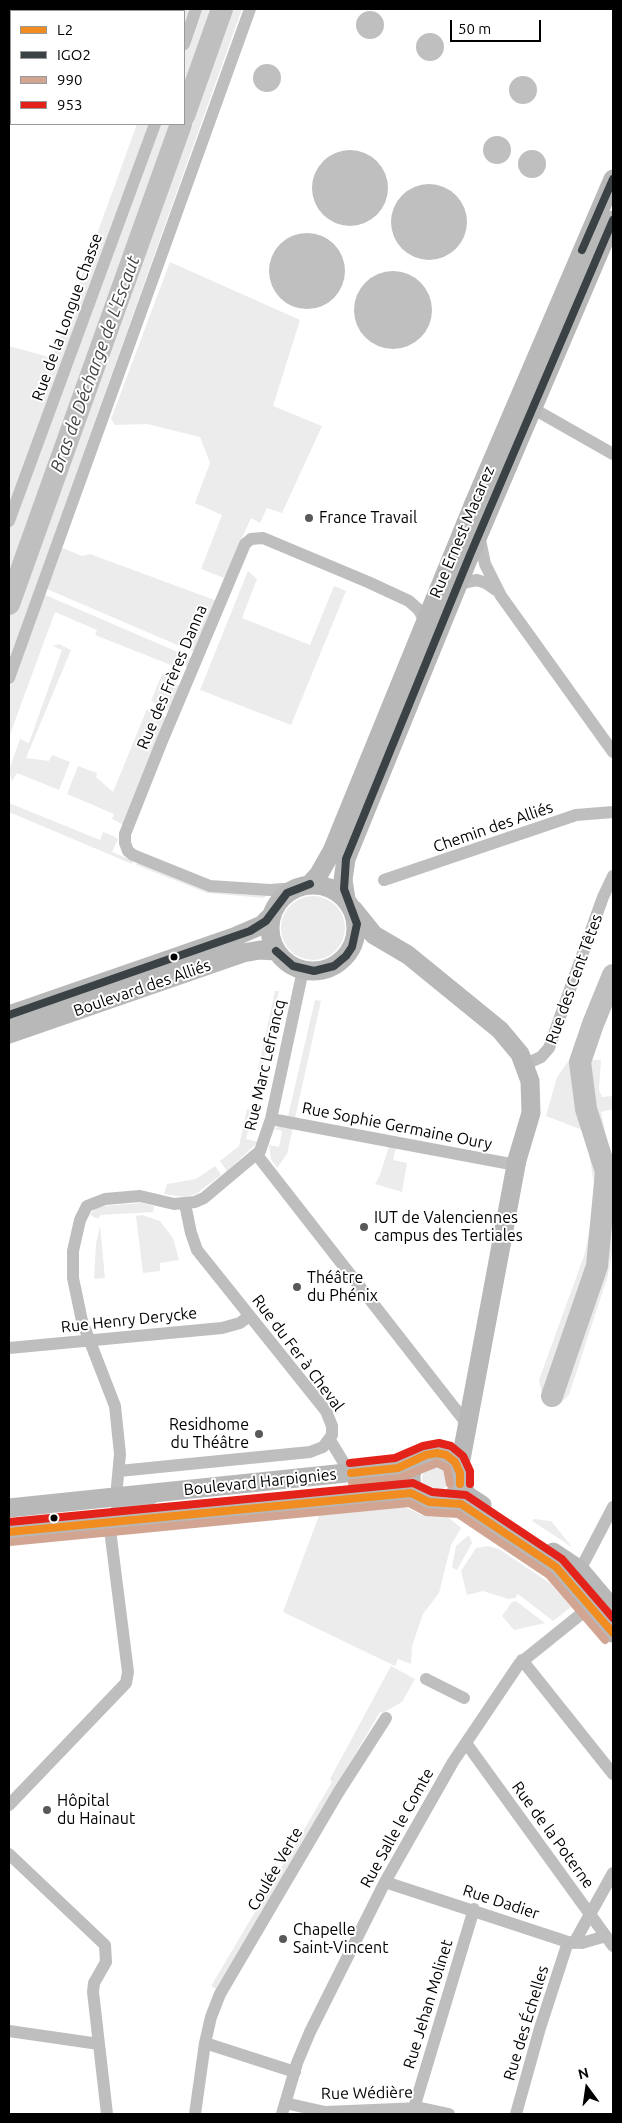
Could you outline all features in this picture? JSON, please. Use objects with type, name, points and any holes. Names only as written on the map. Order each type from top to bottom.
[{"type":"main road","name":"Rue Ernest Macarez","points":[[304,886],[320,874],[332,851],[425,622],[613,179]]},
{"type":"main road","name":"Rue Ernest Macarez","points":[[350,904],[343,880],[346,859],[479,532],[613,220]]},
{"type":"main road","points":[[350,904],[357,928],[352,948],[334,966],[319,971],[303,970],[288,963],[276,951],[270,932],[271,916],[283,897],[304,886],[330,888],[350,904],[368,929],[382,940],[408,955],[500,1030],[516,1047],[526,1064],[530,1081],[532,1106],[516,1165],[467,1424],[460,1477],[453,1496],[443,1502]]},
{"type":"main road","name":"Boulevard des Alliés","points":[[9,1014],[234,937],[262,925],[271,916]]},
{"type":"main road","points":[[352,948],[368,940],[382,940]]},
{"type":"main road","name":"Boulevard des Alliés","points":[[9,1034],[243,953],[260,950],[276,951]]},
{"type":"main road","points":[[467,1424],[454,1440],[427,1457],[411,1477],[412,1486],[417,1494],[429,1502],[455,1502],[464,1506],[556,1567],[613,1633]]},
{"type":"main road","points":[[427,1457],[450,1458],[470,1498],[580,1570],[613,1609]]},
{"type":"main road","name":"Boulevard Harpignies","points":[[9,1508],[394,1468],[427,1457]]},
{"type":"main road","name":"Boulevard Harpignies","points":[[9,1532],[402,1492],[417,1494]]},
{"type":"street","points":[[185,41],[196,9]]},
{"type":"street","points":[[9,678],[250,9]]},
{"type":"street","name":"Rue de la Longue Chasse","points":[[9,520],[155,125]]},
{"type":"street","points":[[532,408],[613,454]]},
{"type":"street","points":[[479,532],[485,564],[501,596],[613,752]]},
{"type":"street","name":"Rue des Frères Danna","points":[[304,886],[270,890],[210,886],[133,855],[128,851],[125,843],[125,834],[245,544],[251,539],[263,538],[377,586],[409,601],[419,610],[425,622]]},
{"type":"street","points":[[457,587],[472,580],[482,581],[501,596]]},
{"type":"street","name":"Chemin des Alliés","points":[[384,880],[576,816],[613,812]]},
{"type":"street","name":"Rue des Cent Têtes","points":[[526,1064],[541,1057],[550,1048],[603,897],[613,876]]},
{"type":"street","name":"Rue Marc Lefrancq","points":[[116,1497],[119,1471],[119,1434],[115,1406],[78,1305],[73,1270],[74,1243],[84,1210],[99,1200],[134,1197],[185,1204],[204,1198],[257,1155],[263,1146],[271,1119],[303,970]]},
{"type":"street","name":"Rue Sophie Germaine Oury","points":[[271,1119],[516,1165]]},
{"type":"street","points":[[257,1155],[467,1424]]},
{"type":"street","name":"Rue du Fer à Cheval","points":[[185,1204],[197,1250],[326,1411],[332,1426],[330,1440]]},
{"type":"street","name":"Rue Henry Derycke","points":[[9,1348],[227,1327],[249,1316]]},
{"type":"street","points":[[119,1471],[310,1452],[323,1447],[330,1440],[350,1473]]},
{"type":"street","name":"Boulevard Harpignies","points":[[109,1522],[118,1508],[142,1505],[160,1493]]},
{"type":"street","points":[[580,1570],[613,1507]]},
{"type":"street","points":[[9,1805],[127,1680],[109,1522]]},
{"type":"street","name":"Rue Salle le Comte","points":[[284,2108],[310,2032],[385,1882],[466,1743],[522,1660],[591,1606]]},
{"type":"street","points":[[522,1660],[613,1774]]},
{"type":"street","points":[[426,1679],[464,1698]]},
{"type":"street","name":"Coulée Verte","points":[[195,2114],[205,2043],[211,2017],[220,1994],[338,1793],[386,1718]]},
{"type":"street","name":"Rue de la Poterne","points":[[466,1743],[610,1941]]},
{"type":"street","points":[[9,1854],[105,1945],[106,1962],[93,1988],[107,2114]]},
{"type":"street","name":"Rue des Échelles","points":[[516,2114],[540,2028],[571,1942],[613,1872]]},
{"type":"street","name":"Rue Dadier","points":[[385,1882],[571,1942],[610,1941]]},
{"type":"street","name":"Rue Jehan Molinet","points":[[414,2108],[474,1910]]},
{"type":"street","points":[[9,2031],[99,2044]]},
{"type":"street","points":[[205,2043],[295,2072]]},
{"type":"street","name":"Rue Wédière","points":[[284,2108],[330,2113],[414,2108],[449,2114]]},
{"type":"shaded area","points":[[242,9],[9,662],[9,346],[52,358],[137,125],[185,125],[185,10],[178,10]]},
{"type":"shaded area","points":[[370,11],[380,15],[384,25],[380,35],[370,39],[360,35],[356,25],[360,15]]},
{"type":"shaded area","points":[[430,33],[440,37],[444,47],[440,57],[430,61],[420,57],[416,47],[420,37]]},
{"type":"shaded area","points":[[267,64],[277,68],[281,78],[277,88],[267,92],[257,88],[253,78],[257,68]]},
{"type":"shaded area","points":[[523,76],[533,80],[537,90],[533,100],[523,104],[513,100],[509,90],[513,80]]},
{"type":"shaded area","points":[[497,136],[507,140],[511,150],[507,160],[497,164],[487,160],[483,150],[487,140]]},
{"type":"shaded area","points":[[358,150],[371,156],[382,167],[388,180],[386,203],[371,220],[358,226],[342,226],[329,220],[314,203],[312,180],[318,167],[335,152]]},
{"type":"shaded area","points":[[532,150],[542,154],[546,164],[542,174],[532,178],[522,174],[518,164],[522,154]]},
{"type":"shaded area","points":[[437,184],[450,190],[461,201],[467,214],[465,237],[450,254],[437,260],[421,260],[408,254],[393,237],[391,214],[397,201],[414,186]]},
{"type":"shaded area","points":[[315,233],[328,239],[339,250],[345,263],[343,286],[328,303],[315,309],[299,309],[286,303],[271,286],[269,263],[275,250],[292,235]]},
{"type":"shaded area","points":[[170,262],[300,320],[273,406],[322,426],[282,513],[267,508],[260,523],[251,518],[224,578],[201,569],[222,515],[195,503],[210,463],[200,437],[147,424],[115,425],[111,419]]},
{"type":"shaded area","points":[[393,271],[408,274],[420,283],[429,295],[432,310],[429,325],[420,337],[408,346],[393,349],[378,346],[366,337],[357,325],[354,310],[357,295],[366,283],[378,274]]},
{"type":"shaded area","points":[[60,547],[82,556],[90,554],[217,601],[196,653],[47,589]]},
{"type":"shaded area","points":[[248,571],[257,579],[242,618],[310,645],[334,586],[346,591],[291,725],[200,690]]},
{"type":"shaded area","points":[[43,594],[194,659],[190,669],[183,665],[181,669],[95,635],[97,630],[55,612],[9,737],[9,690]]},
{"type":"shaded area","points":[[59,644],[71,650],[26,758],[49,761],[52,755],[70,762],[59,790],[17,773],[12,781],[9,770],[20,739],[29,743],[62,650],[53,646]]},
{"type":"shaded area","points":[[162,674],[176,681],[175,684],[182,687],[172,711],[151,701]]},
{"type":"shaded area","points":[[147,709],[168,719],[124,825],[112,819],[114,814],[67,794],[78,766],[97,773],[96,777],[113,792]]},
{"type":"shaded area","points":[[9,803],[100,840],[103,832],[113,836],[118,839],[112,852],[133,861],[132,864],[9,812]]},
{"type":"shaded area","points":[[137,863],[266,895],[264,898],[207,893],[136,865]]},
{"type":"shaded area","points":[[313,896],[331,902],[339,910],[345,928],[339,946],[331,954],[313,960],[295,954],[287,946],[281,928],[287,910],[295,902]]},
{"type":"shaded area","points":[[275,991],[279,991],[262,1070],[258,1069]]},
{"type":"shaded area","points":[[315,1000],[321,1001],[295,1118],[288,1116]]},
{"type":"shaded area","points":[[570,1059],[601,1060],[599,1090],[602,1097],[613,1096],[613,1109],[601,1112],[613,1168],[613,1248],[608,1275],[569,1395],[561,1403],[542,1394],[539,1380],[585,1253],[596,1195],[585,1131],[546,1116],[557,1077]]},
{"type":"shaded area","points":[[247,1109],[253,1111],[246,1139],[258,1142],[227,1171],[220,1161],[239,1146]]},
{"type":"shaded area","points":[[278,1127],[293,1127],[287,1154],[277,1168],[271,1159],[269,1145],[279,1147],[282,1131],[274,1129]]},
{"type":"shaded area","points":[[389,1146],[396,1147],[393,1160],[407,1163],[402,1192],[375,1184],[380,1175]]},
{"type":"shaded area","points":[[215,1166],[221,1175],[196,1194],[185,1197],[164,1194],[167,1184],[196,1179]]},
{"type":"shaded area","points":[[142,1203],[154,1206],[153,1212],[101,1215],[98,1219],[90,1215],[95,1208],[102,1206]]},
{"type":"shaded area","points":[[142,1215],[160,1221],[173,1238],[179,1260],[160,1263],[160,1271],[143,1273],[136,1216]]},
{"type":"shaded area","points":[[100,1226],[105,1278],[94,1279],[96,1244]]},
{"type":"shaded area","points":[[435,1466],[444,1470],[448,1479],[444,1488],[435,1492],[426,1488],[422,1479],[426,1470]]},
{"type":"shaded area","points":[[401,1505],[421,1515],[448,1517],[461,1528],[451,1545],[439,1593],[423,1614],[412,1646],[411,1664],[398,1659],[395,1666],[283,1612],[321,1510]]},
{"type":"shaded area","points":[[534,1519],[551,1521],[572,1547],[532,1521]]},
{"type":"shaded area","points":[[469,1535],[472,1543],[457,1570],[452,1567],[456,1546]]},
{"type":"shaded area","points":[[488,1546],[499,1549],[551,1584],[571,1607],[553,1621],[518,1594],[515,1598],[508,1599],[483,1591],[467,1595],[461,1571],[476,1548]]},
{"type":"shaded area","points":[[516,1601],[545,1623],[514,1630],[502,1616],[512,1602]]},
{"type":"shaded area","points":[[391,1666],[415,1679],[402,1702],[383,1713],[380,1712],[216,1989],[211,1986],[332,1782],[330,1779]]},
{"type":"waterway","name":"Bras de Décharge de L'Escaut","points":[[185,113],[222,9]]},
{"type":"waterway","name":"Bras de Décharge de L'Escaut","points":[[9,604],[181,125]]},
{"type":"waterway","points":[[552,1396],[597,1266],[606,1172],[586,1109],[580,1062],[613,975]]},
{"type":"transit line","name":"IGO2","points":[[582,250],[613,179]]},
{"type":"transit line","name":"IGO2","points":[[276,951],[293,966],[314,971],[334,966],[346,956],[352,947],[357,924],[344,889],[346,859],[470,555],[613,220]]},
{"type":"transit line","name":"IGO2","points":[[9,1015],[250,931],[266,921],[287,893],[310,884]]},
{"type":"transit line","name":"953","points":[[350,1463],[395,1458],[423,1446],[439,1443],[451,1446],[463,1456],[470,1471],[470,1484]]},
{"type":"transit line","name":"L2","points":[[351,1473],[398,1468],[426,1455],[437,1453],[446,1455],[455,1462],[460,1473],[460,1484]]},
{"type":"transit line","name":"990","points":[[352,1483],[400,1478],[437,1463],[447,1468],[450,1484]]},
{"type":"transit line","name":"953","points":[[9,1522],[413,1483],[432,1492],[466,1495],[562,1559],[613,1618]]},
{"type":"transit line","name":"L2","points":[[9,1532],[411,1493],[429,1502],[461,1504],[556,1567],[613,1633]]},
{"type":"transit line","name":"990","points":[[10,1542],[409,1503],[426,1512],[458,1514],[549,1575],[605,1640]]},
{"type":"place","name":"France Travail","points":[[309,518]]},
{"type":"place","name":"IUT de Valenciennes campus des Tertiales","points":[[364,1227]]},
{"type":"place","name":"Théâtre du Phénix","points":[[297,1287]]},
{"type":"place","name":"Residhome du Théâtre","points":[[259,1434]]},
{"type":"place","name":"Hôpital du Hainaut","points":[[47,1810]]},
{"type":"place","name":"Chapelle Saint-Vincent","points":[[283,1939]]}]
